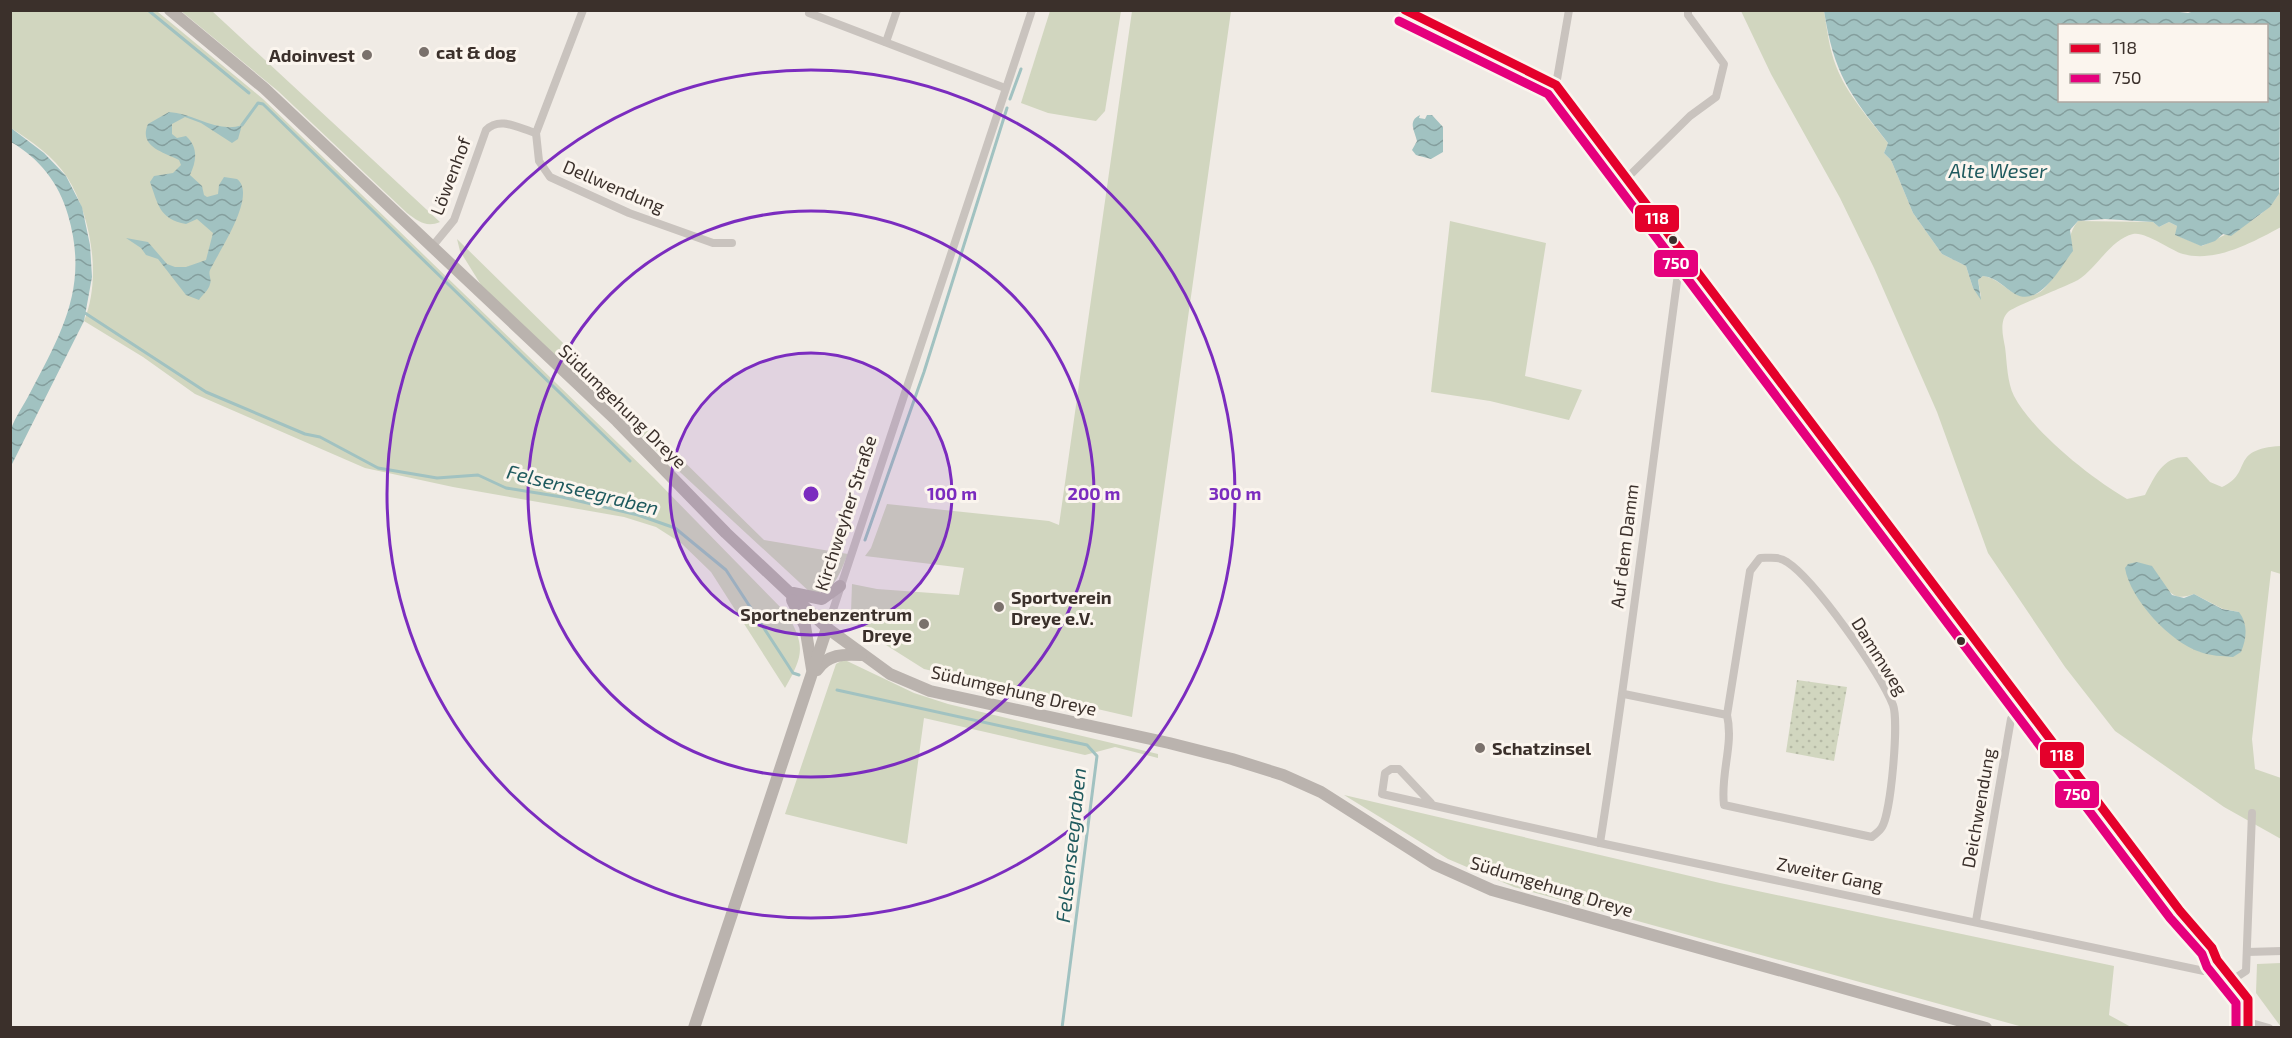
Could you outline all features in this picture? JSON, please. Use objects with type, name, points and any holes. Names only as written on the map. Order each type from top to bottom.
[{"type":"main road","name":"Südumgehung Dreye","points":[[170,10],[264,88],[617,421],[718,526],[827,628],[890,674],[930,691],[1211,753],[1283,776],[1321,792],[1434,864],[1492,890],[1986,1028]]},
{"type":"main road","points":[[787,589],[822,599],[840,585]]},
{"type":"main road","points":[[787,589],[805,626],[813,676]]},
{"type":"main road","name":"Kirchweyher Straße","points":[[694,1028],[813,676],[827,628]]},
{"type":"main road","points":[[813,676],[822,662],[835,655],[861,655]]},
{"type":"street","name":"Dellwendung","points":[[583,10],[536,133],[539,161],[550,177],[657,223],[714,243],[732,243]]},
{"type":"street","points":[[886,42],[897,10]]},
{"type":"street","name":"Kirchweyher Straße","points":[[827,628],[1032,10]]},
{"type":"street","points":[[1404,10],[1532,71],[1556,85],[2024,707],[2180,911],[2212,948],[2232,980],[2248,999],[2248,1025],[2269,1028]]},
{"type":"street","points":[[1556,85],[1569,10]]},
{"type":"street","points":[[1626,179],[1690,116],[1716,97],[1724,64],[1688,15],[1688,10]]},
{"type":"street","points":[[810,12],[1005,88]]},
{"type":"street","name":"Löwenhof","points":[[431,248],[454,220],[486,130],[493,123],[501,122],[536,133]]},
{"type":"street","name":"Auf dem Damm","points":[[1600,843],[1624,694],[1633,597],[1680,252]]},
{"type":"street","name":"Dammweg","points":[[1760,558],[1786,561],[1807,581],[1856,643],[1894,706],[1895,752],[1883,827],[1872,837],[1724,805],[1722,791],[1731,731],[1727,715],[1750,571],[1760,558]]},
{"type":"street","points":[[1624,694],[1727,715]]},
{"type":"street","name":"Deichwendung","points":[[1976,921],[2011,719],[2024,707]]},
{"type":"street","name":"Zweiter Gang","points":[[1431,803],[1399,769],[1391,769],[1385,773],[1382,794],[1431,803],[1600,843],[2204,971],[2223,967]]},
{"type":"street","points":[[2232,980],[2246,971],[2252,813]]},
{"type":"street","points":[[2247,952],[2282,951]]},
{"type":"green space","points":[[10,11],[158,12],[263,99],[654,478],[787,614],[797,635],[800,651],[796,667],[785,688],[711,572],[681,543],[656,527],[624,517],[453,487],[365,468],[195,394],[143,357],[84,321],[92,286],[93,267],[88,228],[82,209],[62,170],[41,150],[11,128]]},
{"type":"green space","points":[[181,11],[212,11],[440,222],[426,224],[407,213],[278,91]]},
{"type":"green space","points":[[1050,11],[1121,11],[1105,111],[1096,121],[1048,113],[1021,103]]},
{"type":"green space","points":[[1132,11],[1231,11],[1132,717],[924,669],[867,633],[856,623],[851,612],[852,584],[877,589],[959,595],[964,568],[865,556],[871,548],[887,504],[1049,521],[1059,525]]},
{"type":"green space","points":[[1741,11],[1824,11],[1828,38],[1840,76],[1859,106],[1888,143],[1884,153],[1891,160],[1913,213],[1942,254],[1966,266],[1973,288],[1981,297],[1978,280],[1983,276],[1995,280],[2020,295],[2032,296],[2042,291],[2065,261],[2072,231],[2078,221],[2153,222],[2159,227],[2169,222],[2177,226],[2176,235],[2202,246],[2257,217],[2281,190],[2281,227],[2259,239],[2234,250],[2208,256],[2196,256],[2178,252],[2144,235],[2133,234],[2118,242],[2078,280],[2008,312],[2003,320],[2002,329],[2010,385],[2023,410],[2064,454],[2097,480],[2127,499],[2145,495],[2161,468],[2172,460],[2187,457],[2210,482],[2222,487],[2232,481],[2247,457],[2254,452],[2281,446],[2281,574],[2271,571],[2252,739],[2255,769],[2281,778],[2281,839],[2224,807],[2115,731],[2065,667],[1988,553],[1937,412],[1874,268],[1840,198],[1771,74]],"holes":[[[2166,588],[2179,597],[2194,594],[2223,609],[2239,612],[2200,652],[2167,631]]]},
{"type":"green space","points":[[1450,221],[1546,243],[1525,376],[1582,390],[1569,420],[1490,401],[1431,392]]},
{"type":"green space","points":[[457,239],[764,540],[848,554],[831,586],[820,593],[812,594],[486,293],[460,251]]},
{"type":"green space","points":[[847,661],[914,693],[948,704],[1158,754],[1158,758],[1115,747],[1085,755],[924,718],[907,844],[785,814],[836,664]]},
{"type":"green space","points":[[1797,680],[1847,687],[1834,761],[1786,752]]},
{"type":"green space","points":[[1344,795],[1720,883],[2114,966],[2109,1015],[2131,1027],[2023,1027],[1514,887],[1448,859]]},
{"type":"green space","points":[[2282,963],[2281,1027],[2256,993],[2257,964]]},
{"type":"water","name":"Alte Weser","points":[[2197,10],[2281,11],[2279,194],[2270,207],[2231,236],[2223,234],[2215,241],[2201,246],[2175,235],[2177,226],[2169,222],[2159,227],[2153,222],[2105,219],[2078,221],[2070,230],[2073,251],[2041,291],[2024,297],[2015,294],[1993,279],[1983,276],[1978,280],[1981,300],[1973,288],[1966,266],[1942,254],[1913,213],[1891,160],[1884,153],[1888,143],[1845,82],[1828,33],[1824,11],[2171,11],[2188,13]]},
{"type":"water","points":[[169,112],[224,127],[242,125],[238,139],[232,143],[201,123],[185,117],[172,124],[172,134],[177,138],[186,136],[193,145],[195,159],[190,175],[202,186],[204,195],[207,197],[218,194],[219,185],[224,177],[237,179],[242,187],[243,198],[240,210],[210,270],[209,286],[199,300],[186,295],[158,259],[146,255],[141,248],[126,238],[148,242],[167,264],[175,267],[186,267],[206,260],[213,233],[197,219],[186,224],[177,222],[165,214],[158,204],[150,182],[154,176],[173,173],[181,165],[179,160],[154,148],[147,138],[148,124]]},
{"type":"water","points":[[1420,115],[1419,118],[1425,119],[1427,115],[1432,115],[1443,127],[1443,152],[1431,159],[1416,155],[1412,150],[1417,141],[1413,123]]},
{"type":"water","points":[[11,128],[44,153],[66,176],[82,207],[90,245],[92,277],[84,321],[11,466],[9,443],[11,429],[62,329],[74,286],[75,264],[74,241],[68,215],[59,192],[47,172],[11,142]]},
{"type":"water","points":[[2137,562],[2152,566],[2172,595],[2184,598],[2194,594],[2222,609],[2239,612],[2246,631],[2241,652],[2233,657],[2204,653],[2188,647],[2164,629],[2143,606],[2128,580],[2125,568],[2128,564]]},
{"type":"waterway","points":[[148,10],[249,93]]},
{"type":"waterway","points":[[1010,99],[1021,69]]},
{"type":"waterway","points":[[242,125],[258,103],[263,104],[630,461]]},
{"type":"waterway","points":[[865,540],[924,372],[1007,108]]},
{"type":"waterway","name":"Felsenseegraben","points":[[85,313],[206,392],[305,434],[320,437],[378,468],[437,478],[478,475],[506,488],[562,497],[638,515],[675,528],[726,570],[793,673],[799,675]]},
{"type":"waterway","name":"Felsenseegraben","points":[[837,690],[1087,745],[1097,756],[1062,1028]]},
{"type":"transit line","name":"118","points":[[1405,10],[1556,85],[2180,911],[2212,948],[2217,960],[2248,999],[2248,1028]]},
{"type":"transit line","name":"750","points":[[1399,21],[1548,94],[2170,918],[2202,954],[2207,967],[2236,1003],[2236,1028]]},
{"type":"place","name":"cat & dog","points":[[424,52]]},
{"type":"place","name":"Adoinvest","points":[[367,55]]},
{"type":"place","name":"Sportverein Dreye e.V.","points":[[999,607]]},
{"type":"place","name":"Sportnebenzentrum Dreye","points":[[924,624]]},
{"type":"place","name":"Schatzinsel","points":[[1480,748]]}]
